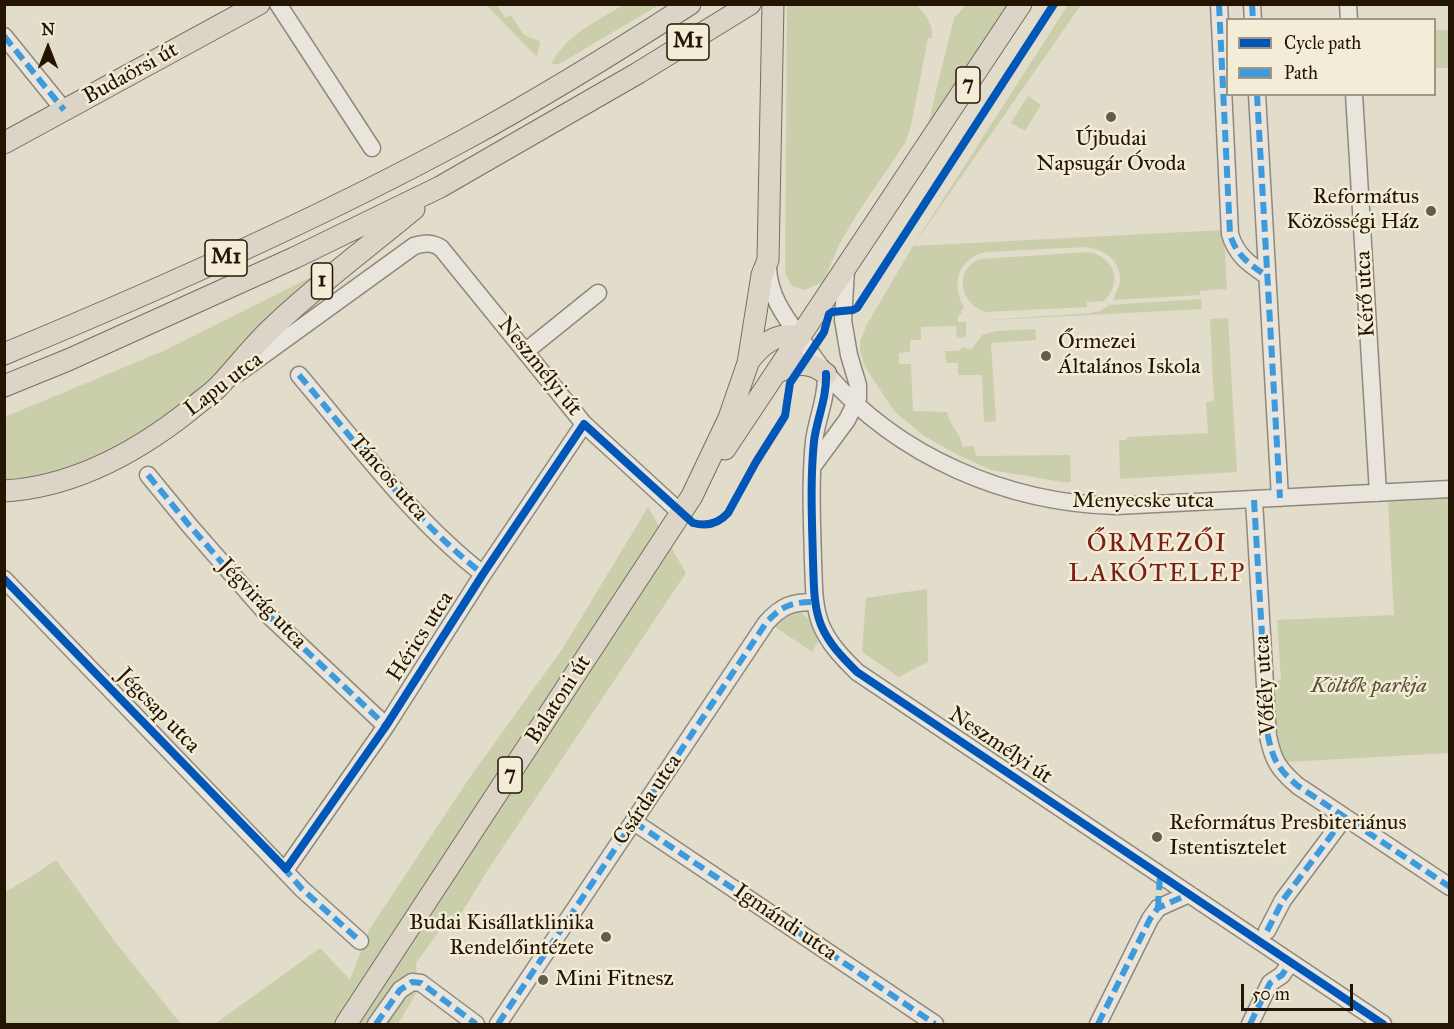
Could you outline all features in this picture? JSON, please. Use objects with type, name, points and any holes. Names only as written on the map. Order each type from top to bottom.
[{"type":"main road","name":"Budaörsi út","points":[[4,143],[259,4]]},
{"type":"main road","name":"M1","points":[[4,354],[144,296],[243,251],[390,179],[496,122],[690,4]]},
{"type":"main road","name":"7","points":[[687,505],[729,418],[748,363],[762,276],[768,260],[773,4]]},
{"type":"main road","name":"7","points":[[687,505],[846,270],[1021,4]]},
{"type":"main road","name":"M1","points":[[4,386],[68,360],[283,263],[440,187],[638,73],[745,8]]},
{"type":"main road","name":"1","points":[[217,388],[272,328],[323,281],[440,187]]},
{"type":"main road","points":[[748,363],[757,350],[770,340],[787,336],[800,338]]},
{"type":"main road","points":[[776,373],[794,365],[809,364],[826,374]]},
{"type":"main road","name":"Lapu utca","points":[[4,491],[52,483],[98,467],[133,449],[179,418],[217,388]]},
{"type":"main road","name":"Balatoni út","points":[[346,1024],[687,505]]},
{"type":"street","points":[[278,4],[372,148]]},
{"type":"street","points":[[1220,4],[1230,234],[1236,249],[1245,261],[1267,276]]},
{"type":"street","points":[[4,36],[64,110]]},
{"type":"street","points":[[1257,96],[1280,498]]},
{"type":"street","name":"Kérő utca","points":[[1354,96],[1378,493]]},
{"type":"street","name":"Lapu utca","points":[[217,388],[414,246],[427,243]]},
{"type":"street","name":"Neszmélyi út","points":[[427,243],[441,248],[584,424],[687,505]]},
{"type":"street","name":"Menyecske utca","points":[[768,260],[771,290],[780,310],[826,374],[856,404],[891,432],[936,460],[975,478],[1037,498],[1116,507],[1449,489]]},
{"type":"street","points":[[846,270],[843,320],[849,355],[858,384],[891,432]]},
{"type":"street","points":[[526,351],[597,293]]},
{"type":"street","name":"Neszmélyi út","points":[[826,374],[825,396],[815,438],[812,467],[815,602],[819,622],[839,655],[857,672],[1383,1024]]},
{"type":"street","name":"Táncos utca","points":[[299,375],[393,486],[452,550],[483,574]]},
{"type":"street","points":[[812,467],[856,404],[858,384]]},
{"type":"street","name":"Hérics utca","points":[[286,869],[386,726],[483,574],[584,424]]},
{"type":"street","name":"Jégvirág utca","points":[[148,475],[266,612],[386,726]]},
{"type":"street","name":"Vőfély utca","points":[[1254,500],[1268,735],[1272,754],[1282,772],[1298,786],[1449,888]]},
{"type":"street","name":"Jégcsap utca","points":[[4,579],[286,869],[302,889],[360,941]]},
{"type":"street","name":"Csárda utca","points":[[498,1024],[766,623],[787,605],[815,602]]},
{"type":"street","points":[[1267,931],[1283,900],[1345,817]]},
{"type":"street","name":"Igmándi utca","points":[[634,822],[935,1024]]},
{"type":"street","points":[[1098,1024],[1158,908],[1160,875]]},
{"type":"street","points":[[1158,908],[1189,894]]},
{"type":"street","points":[[1250,1024],[1270,983],[1282,975],[1290,963]]},
{"type":"street","points":[[376,1024],[400,990],[412,982],[421,983],[476,1024]]},
{"type":"green space","points":[[789,4],[917,5],[929,20],[932,29],[932,39],[928,38],[911,126],[905,143],[857,214],[839,245],[823,282],[804,290],[792,286],[786,275],[785,267],[787,6]]},
{"type":"green space","points":[[486,5],[497,5],[505,18],[511,15],[524,35],[539,41],[536,59],[536,56]]},
{"type":"green space","points":[[623,5],[659,5],[559,64],[553,64],[559,52],[575,36]]},
{"type":"green space","points":[[966,5],[1011,5],[932,125],[928,124],[954,18]]},
{"type":"green space","points":[[1068,5],[1081,5],[913,246]]},
{"type":"green space","points":[[1436,30],[1449,30],[1449,68],[1436,68]]},
{"type":"green space","points":[[1028,96],[1041,105],[1025,131],[1011,123]]},
{"type":"green space","points":[[1224,230],[1227,290],[1200,291],[1200,295],[1113,300],[1120,282],[1115,262],[1105,253],[1086,247],[986,252],[977,255],[963,266],[958,289],[964,307],[962,314],[958,316],[958,322],[966,322],[966,337],[957,338],[956,326],[921,327],[921,340],[910,340],[910,352],[899,353],[899,364],[911,364],[913,411],[947,412],[963,447],[974,446],[976,456],[1070,455],[1071,482],[1062,482],[991,470],[954,453],[923,435],[895,412],[865,367],[860,342],[866,326],[913,246]]},
{"type":"green space","points":[[1089,252],[1098,255],[1110,265],[1114,279],[1110,294],[1104,301],[1087,302],[1087,307],[985,312],[976,308],[965,294],[963,278],[966,271],[971,264],[980,259]]},
{"type":"green space","points":[[359,253],[133,449],[5,491],[5,417],[163,351]]},
{"type":"green space","points":[[1201,299],[1202,309],[974,321],[1090,313],[1100,311],[1109,305]]},
{"type":"green space","points":[[1228,318],[1237,472],[1120,479],[1119,440],[1126,440],[1127,437],[1208,433],[1206,402],[1214,401],[1210,319]]},
{"type":"green space","points":[[1035,329],[1036,340],[991,343],[996,421],[984,422],[982,375],[958,375],[958,363],[946,363],[945,351],[958,351],[964,347],[971,350],[982,335],[996,331]]},
{"type":"green space","name":"Költők parkja","points":[[1449,498],[1449,753],[1286,762],[1277,755],[1269,682],[1281,680],[1277,620],[1394,615],[1388,502]]},
{"type":"green space","points":[[648,507],[686,573],[489,868],[458,919],[451,915],[416,963],[418,990],[398,1024],[215,1024],[320,948],[350,980],[369,930],[468,780],[563,648]]},
{"type":"green space","points":[[927,589],[928,662],[899,677],[862,652],[866,598]]},
{"type":"green space","points":[[794,611],[804,615],[812,627],[818,642],[812,652],[774,626],[780,618]]},
{"type":"green space","points":[[56,860],[116,943],[181,1024],[5,1024],[5,892]]},
{"type":"marked path","points":[[1219,4],[1230,234],[1236,248],[1244,258],[1267,276]]},
{"type":"marked path","points":[[1252,4],[1253,18]]},
{"type":"marked path","points":[[4,36],[64,110]]},
{"type":"marked path","points":[[1257,96],[1280,498]]},
{"type":"marked path","points":[[299,375],[409,505],[432,529],[483,574]]},
{"type":"marked path","points":[[148,475],[265,612],[386,726]]},
{"type":"marked path","points":[[1254,500],[1268,736],[1274,758],[1281,769],[1298,786],[1450,887]]},
{"type":"marked path","points":[[498,1024],[766,623],[777,612],[788,606],[815,602]]},
{"type":"marked path","points":[[1267,931],[1283,900],[1345,817]]},
{"type":"marked path","points":[[634,822],[935,1024]]},
{"type":"marked path","points":[[283,867],[302,889],[360,941]]},
{"type":"marked path","points":[[1158,908],[1160,875]]},
{"type":"marked path","points":[[1098,1024],[1150,919],[1158,908],[1189,894]]},
{"type":"marked path","points":[[1250,1024],[1270,983],[1282,975],[1290,963]]},
{"type":"marked path","points":[[376,1024],[400,990],[412,982],[421,983],[476,1024]]},
{"type":"cycle path","points":[[4,579],[286,869],[386,726],[483,574],[584,424],[693,523],[712,524],[728,513],[785,416],[790,383],[824,332],[829,314],[857,308],[1054,4]]},
{"type":"cycle path","points":[[826,374],[813,456],[814,585],[821,625],[841,656],[857,672],[1383,1024]]},
{"type":"place","name":"Újbudai Napsugár Óvoda","points":[[1111,117]]},
{"type":"place","name":"Református Közösségi Ház","points":[[1431,211]]},
{"type":"place","name":"Őrmezei Általános Iskola","points":[[1046,356]]},
{"type":"place","name":"Református Presbiteriánus Istentisztelet","points":[[1157,837]]},
{"type":"place","name":"Budai Kisállatklinika Rendelőintézete","points":[[606,937]]},
{"type":"place","name":"Mini Fitnesz","points":[[543,980]]},
{"type":"district","name":"ŐRMEZŐI LAKÓTELEP","points":[[1157,560]]}]
